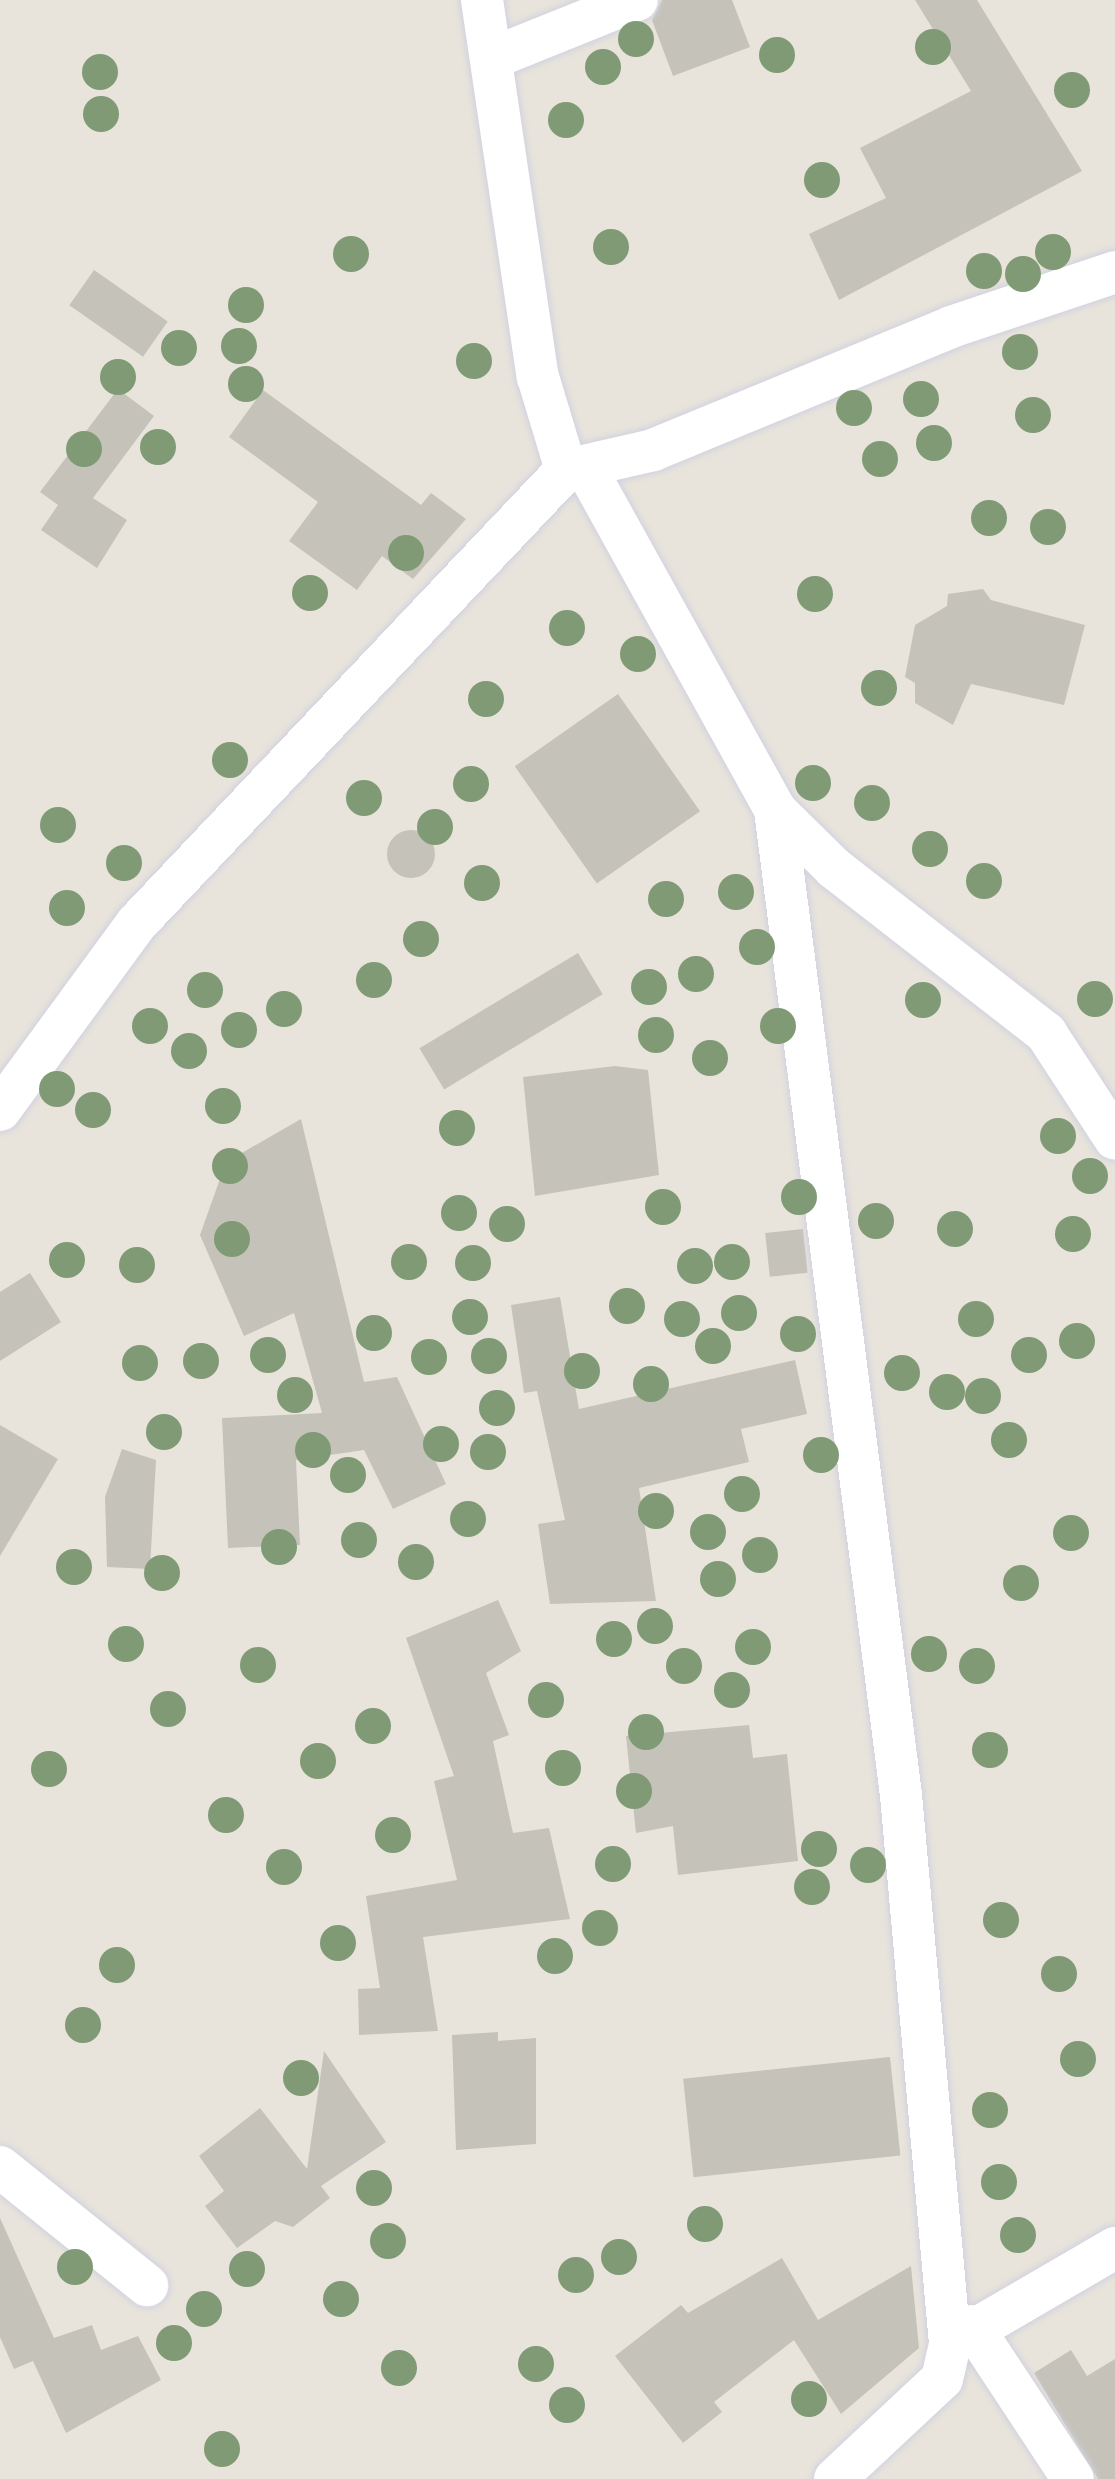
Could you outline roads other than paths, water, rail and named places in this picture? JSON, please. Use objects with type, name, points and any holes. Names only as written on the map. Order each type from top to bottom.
[{"type":"street","points":[[482,0],[495,56],[538,377],[577,471],[775,810],[834,868],[1046,1034],[1115,1139]]},
{"type":"street","points":[[495,56],[637,0]]},
{"type":"street","points":[[0,1110],[137,923],[577,471],[1115,272]]},
{"type":"street","points":[[775,810],[901,1795],[961,2335],[942,2379],[835,2479]]},
{"type":"street","points":[[0,2167],[147,2285]]},
{"type":"street","points":[[961,2335],[1115,2248]]},
{"type":"street","points":[[961,2335],[1073,2479]]}]
